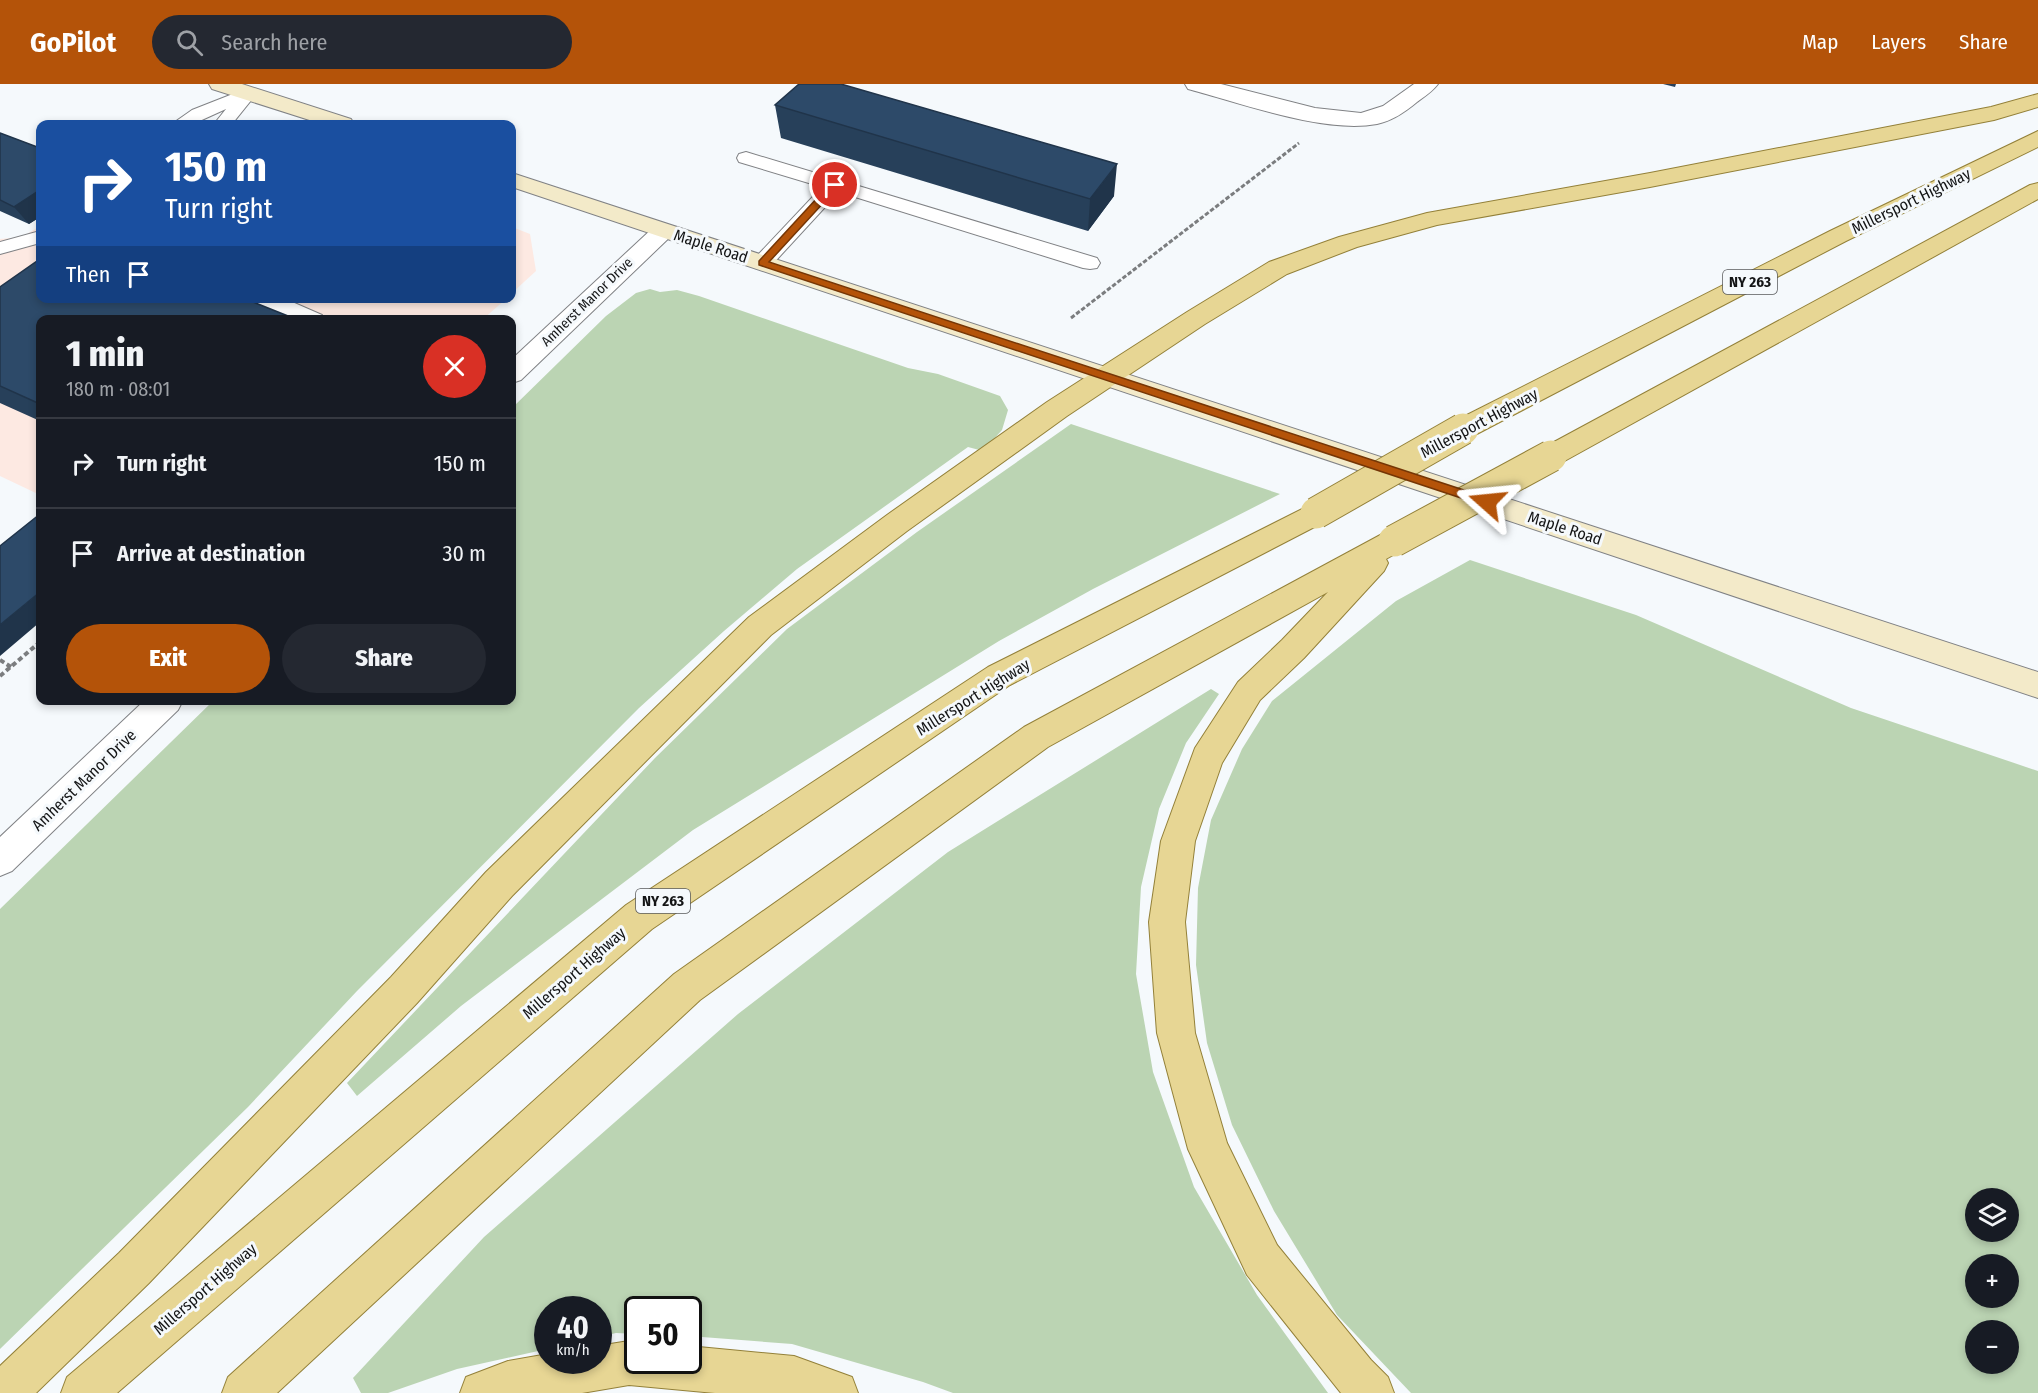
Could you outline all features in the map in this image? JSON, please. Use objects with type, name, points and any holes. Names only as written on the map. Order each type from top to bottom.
[{"type":"main road","points":[[220,84],[331,120]]},
{"type":"main road","points":[[4,1393],[150,1251],[404,990],[499,884],[760,626],[897,523],[1047,416],[1196,318],[1278,268],[1348,242],[1435,218],[1650,180],[1994,113],[2038,100]]},
{"type":"main road","name":"Millersport Highway","points":[[83,1393],[639,917],[999,676],[1316,513],[1463,429],[1838,236],[2038,138]]},
{"type":"main road","name":"Maple Road","points":[[516,181],[2038,685]]},
{"type":"main road","points":[[244,1393],[687,987],[1036,737],[2038,190]]},
{"type":"main road","points":[[1372,1393],[1355,1376],[1262,1260],[1208,1149],[1176,1033],[1167,922],[1178,841],[1207,758],[1249,691],[1293,649],[1394,541]]},
{"type":"main road","points":[[482,1393],[508,1383],[629,1363],[794,1378],[836,1393]]},
{"type":"street","points":[[1196,84],[1329,118],[1355,120],[1375,118],[1394,110],[1427,84]]},
{"type":"street","name":"Amherst Manor Drive","points":[[516,370],[663,231]]},
{"type":"street","name":"Amherst Manor Drive","points":[[0,860],[162,705]]},
{"type":"lane","points":[[188,120],[248,93]]},
{"type":"lane","points":[[226,120],[248,93]]},
{"type":"lane","points":[[746,158],[1090,263]]},
{"type":"lane","points":[[762,263],[835,185]]},
{"type":"lane","points":[[0,248],[36,238]]},
{"type":"lane","points":[[275,303],[303,315]]},
{"type":"path","points":[[1071,318],[1329,118]]},
{"type":"path","points":[[0,676],[36,645]]},
{"type":"path","points":[[0,660],[11,667]]},
{"type":"shaded area","points":[[36,228],[36,303],[501,303],[488,315],[36,315],[36,493],[0,476],[0,239],[22,237]]},
{"type":"shaded area","points":[[516,229],[530,234],[536,271],[516,289]]},
{"type":"green space","points":[[650,289],[660,292],[677,290],[699,296],[908,368],[938,374],[1000,396],[1008,410],[1002,430],[983,451],[968,447],[797,569],[639,708],[357,991],[248,1107],[0,1349],[0,909],[209,705],[516,705],[516,404],[606,316],[636,293]]},
{"type":"green space","points":[[1071,424],[1280,494],[1093,589],[999,641],[693,830],[461,1006],[357,1096],[347,1083],[655,758],[787,629],[917,532]]},
{"type":"green space","points":[[1470,560],[1636,615],[1851,708],[2038,771],[2038,1393],[1411,1393],[1337,1315],[1274,1211],[1232,1125],[1207,1043],[1196,965],[1198,888],[1211,820],[1242,749],[1272,701],[1396,601]]},
{"type":"green space","points":[[1211,689],[1219,694],[1186,743],[1159,809],[1141,887],[1136,974],[1153,1072],[1194,1187],[1257,1295],[1328,1393],[953,1393],[792,1344],[702,1337],[702,1296],[624,1296],[624,1333],[612,1334],[612,1296],[534,1296],[534,1352],[457,1369],[388,1393],[361,1393],[353,1378],[484,1237],[738,1014],[948,852]]},
{"type":"building","points":[[799,84],[841,84],[1117,164],[1090,199],[775,105]]},
{"type":"building","points":[[0,133],[36,146],[36,193],[14,207],[0,200]]},
{"type":"building","points":[[36,262],[36,303],[256,303],[286,315],[36,315],[36,402],[0,386],[0,287]]},
{"type":"building","points":[[36,517],[36,595],[0,625],[0,546]]},
{"type":"route","points":[[835,185],[762,263],[1487,502]]}]
